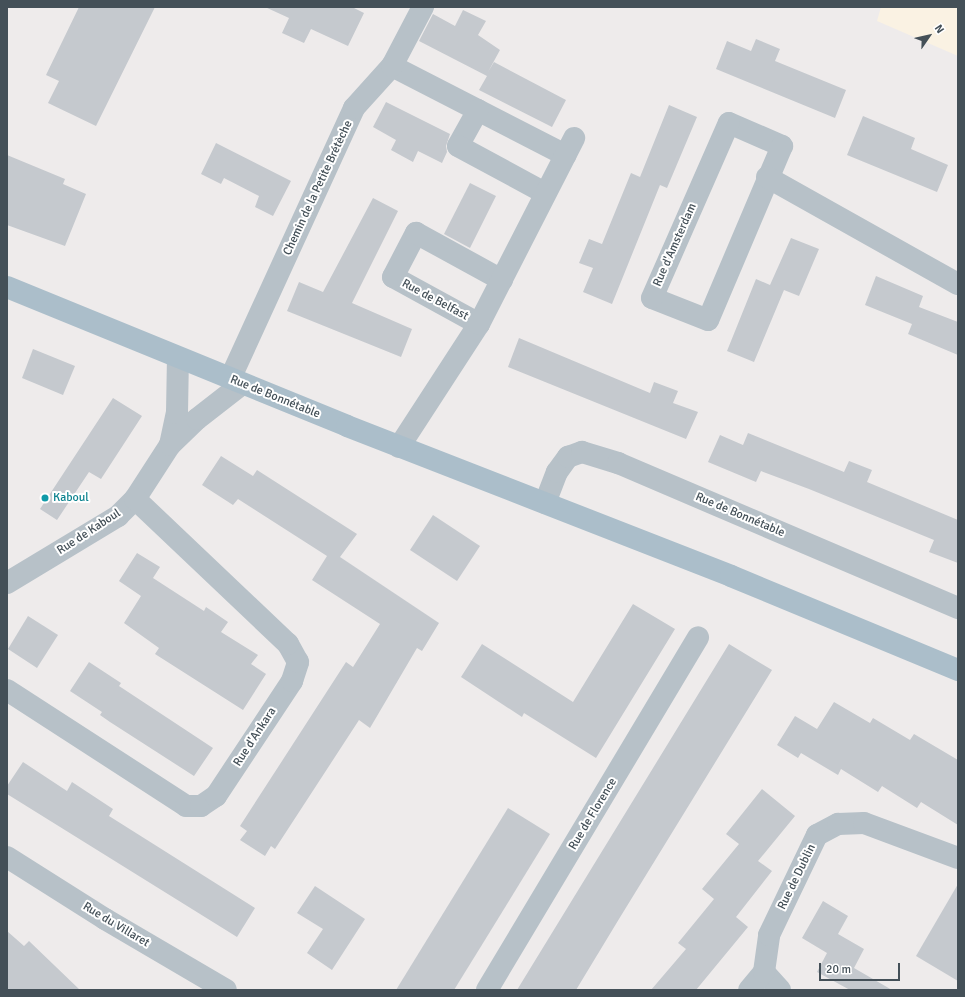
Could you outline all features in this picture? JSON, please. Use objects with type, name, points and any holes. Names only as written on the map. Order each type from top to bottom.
[{"type":"main road","name":"Rue de Bonnétable","points":[[7,287],[399,447],[731,576],[958,670]]},
{"type":"street","name":"Chemin de la Petite Brétèche","points":[[236,381],[354,108],[392,66],[423,7]]},
{"type":"street","name":"Rue de Belfast","points":[[392,66],[478,110],[570,146],[479,324],[399,447]]},
{"type":"street","points":[[478,110],[458,146],[545,193]]},
{"type":"street","name":"Rue d'Amsterdam","points":[[729,122],[782,146],[767,177],[708,320],[652,298],[729,122]]},
{"type":"street","points":[[767,177],[958,284]]},
{"type":"street","name":"Rue de Belfast","points":[[479,324],[393,277],[416,234],[502,280]]},
{"type":"street","name":"Rue de Kaboul","points":[[170,445],[177,413],[178,358]]},
{"type":"street","name":"Rue de Kaboul","points":[[7,583],[118,516],[135,499],[170,445],[236,381]]},
{"type":"street","name":"Rue de Bonnétable","points":[[544,503],[557,472],[568,457],[582,452],[618,463],[958,608]]},
{"type":"street","name":"Rue d'Ankara","points":[[7,690],[186,806],[201,806],[216,796],[292,681],[298,662],[288,644],[135,499]]},
{"type":"street","name":"Rue de Florence","points":[[487,990],[698,637]]},
{"type":"street","name":"Rue de Dublin","points":[[764,972],[769,935],[817,835],[838,824],[864,823],[958,858]]},
{"type":"street","name":"Rue du Villaret","points":[[7,857],[105,919],[226,990]]},
{"type":"street","points":[[749,990],[764,972],[780,990]]},
{"type":"shaded area","points":[[881,7],[958,7],[958,56],[877,21]]},
{"type":"building","points":[[79,7],[155,7],[96,126],[48,103],[59,81],[46,75]]},
{"type":"building","points":[[265,7],[352,7],[364,13],[348,46],[311,29],[304,43],[282,33],[289,18]]},
{"type":"building","points":[[463,10],[486,21],[478,35],[500,50],[488,72],[494,62],[566,100],[552,127],[479,90],[487,76],[419,41],[433,14],[455,26]]},
{"type":"building","points":[[756,39],[780,49],[775,61],[846,90],[835,118],[716,69],[727,41],[751,51]]},
{"type":"building","points":[[386,102],[450,134],[446,146],[447,152],[442,163],[418,151],[413,162],[391,150],[396,140],[373,127]]},
{"type":"building","points":[[669,105],[697,117],[667,188],[660,185],[612,304],[583,292],[593,268],[579,263],[589,239],[602,244],[631,173],[640,177]]},
{"type":"building","points":[[863,116],[915,138],[911,149],[948,165],[937,192],[847,155]]},
{"type":"building","points":[[216,143],[291,181],[273,216],[255,207],[259,196],[224,178],[221,184],[201,174]]},
{"type":"building","points":[[7,155],[65,179],[63,184],[86,194],[65,246],[7,225]]},
{"type":"building","points":[[470,183],[496,196],[470,248],[444,234]]},
{"type":"building","points":[[373,198],[398,211],[352,303],[412,329],[401,357],[287,311],[299,282],[323,292]]},
{"type":"building","points":[[791,238],[819,249],[799,296],[784,290],[754,362],[727,351],[756,279],[770,285]]},
{"type":"building","points":[[876,276],[923,296],[919,307],[958,322],[958,355],[908,334],[912,324],[865,305]]},
{"type":"building","points":[[519,338],[650,393],[654,382],[678,391],[673,403],[698,412],[686,439],[508,367]]},
{"type":"building","points":[[33,349],[75,366],[63,395],[22,378]]},
{"type":"building","points":[[113,398],[142,416],[101,479],[89,472],[57,520],[40,509]]},
{"type":"building","points":[[748,433],[844,472],[849,461],[872,470],[867,482],[958,520],[958,563],[929,552],[934,540],[809,489],[761,471],[756,482],[708,462],[720,435],[743,445]]},
{"type":"building","points":[[221,456],[253,476],[257,470],[357,534],[340,557],[439,623],[422,651],[417,648],[370,728],[359,720],[275,849],[271,846],[265,856],[240,840],[247,831],[240,826],[346,662],[353,667],[380,624],[312,580],[327,556],[238,499],[233,505],[202,485]]},
{"type":"building","points":[[433,515],[480,546],[457,581],[410,550]]},
{"type":"building","points":[[137,553],[160,567],[153,578],[204,611],[206,607],[228,622],[221,632],[258,655],[251,664],[266,674],[243,710],[155,654],[159,648],[124,623],[141,596],[119,581]]},
{"type":"building","points":[[633,604],[675,629],[596,758],[524,713],[522,717],[461,677],[482,644],[573,702]]},
{"type":"building","points":[[28,616],[58,635],[37,668],[8,649]]},
{"type":"building","points":[[729,644],[772,670],[576,990],[517,990]]},
{"type":"building","points":[[89,662],[121,683],[119,686],[213,748],[194,776],[110,722],[100,715],[102,712],[70,691]]},
{"type":"building","points":[[834,702],[870,723],[873,718],[910,740],[914,734],[958,760],[958,825],[921,802],[917,808],[882,786],[878,792],[841,769],[838,775],[801,753],[798,758],[777,745],[795,716],[817,729]]},
{"type":"building","points":[[23,762],[67,791],[72,782],[113,809],[109,816],[255,908],[237,937],[7,794],[7,786]]},
{"type":"building","points":[[762,789],[795,816],[758,861],[772,871],[736,917],[748,927],[696,990],[651,990],[686,949],[678,943],[714,899],[702,889],[739,844],[726,834]]},
{"type":"building","points":[[508,808],[550,834],[480,948],[454,990],[396,990]]},
{"type":"building","points":[[958,884],[958,981],[916,956]]},
{"type":"building","points":[[315,886],[365,919],[332,970],[307,953],[323,929],[297,913]]},
{"type":"building","points":[[823,901],[848,916],[838,934],[864,949],[854,968],[892,990],[850,990],[817,972],[827,953],[802,938]]},
{"type":"building","points":[[7,931],[24,946],[29,941],[80,990],[7,990]]},
{"type":"place","name":"Kaboul","points":[[45,498]]}]
